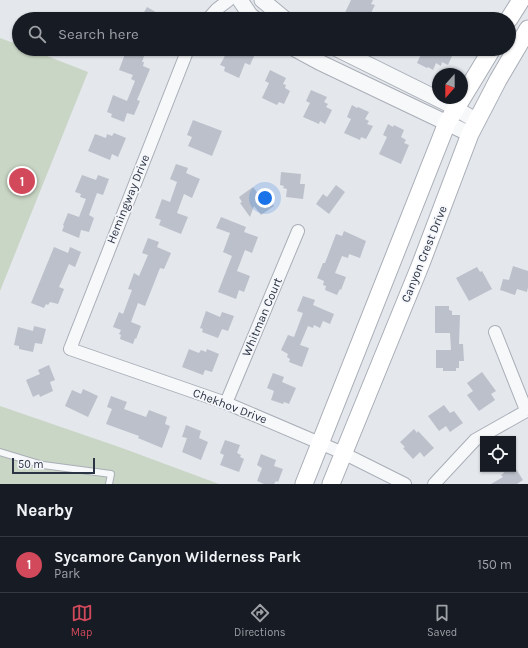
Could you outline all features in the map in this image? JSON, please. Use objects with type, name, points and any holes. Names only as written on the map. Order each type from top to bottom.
[{"type":"main road","points":[[513,12],[521,0]]},
{"type":"main road","name":"Canyon Crest Drive","points":[[516,50],[528,30]]},
{"type":"main road","points":[[304,484],[451,116],[488,56]]},
{"type":"main road","name":"Canyon Crest Drive","points":[[330,484],[420,266],[474,128],[498,80],[512,56]]},
{"type":"street","points":[[214,12],[229,0]]},
{"type":"street","points":[[240,0],[248,12]]},
{"type":"street","points":[[262,0],[277,12]]},
{"type":"street","name":"Hemingway Drive","points":[[70,350],[185,56]]},
{"type":"street","points":[[308,56],[319,62],[451,116],[474,128]]},
{"type":"street","points":[[352,56],[391,75],[451,116]]},
{"type":"street","name":"Whitman Court","points":[[226,403],[298,231]]},
{"type":"street","points":[[434,484],[475,440],[527,410],[495,332]]},
{"type":"street","name":"Chekhov Drive","points":[[70,350],[226,403],[343,453],[405,484]]},
{"type":"lane","points":[[0,452],[43,465],[111,474],[109,484]]},
{"type":"green space","points":[[0,38],[12,42],[12,56],[47,56],[88,72],[0,291]]},
{"type":"green space","points":[[0,406],[122,448],[219,484],[0,484]]},
{"type":"building","points":[[351,0],[373,0],[371,4],[375,5],[372,12],[345,12]]},
{"type":"building","points":[[147,7],[156,12],[144,12]]},
{"type":"building","points":[[124,56],[144,56],[142,62],[144,62],[143,66],[150,69],[137,100],[140,101],[134,115],[127,113],[124,122],[111,117],[112,114],[107,112],[113,95],[127,101],[135,81],[131,79],[133,75],[119,70]]},
{"type":"building","points":[[225,56],[254,56],[250,65],[245,63],[239,78],[224,71],[225,67],[220,65]]},
{"type":"building","points":[[420,56],[452,56],[448,65],[442,62],[441,66],[436,63],[432,69],[428,67],[427,68],[417,63]]},
{"type":"building","points":[[270,70],[286,78],[283,84],[286,85],[285,88],[290,91],[284,104],[279,102],[277,105],[262,98],[269,83],[265,81]]},
{"type":"building","points":[[311,90],[327,97],[324,102],[328,104],[326,107],[332,110],[325,124],[320,121],[319,124],[303,117],[310,103],[306,101]]},
{"type":"building","points":[[352,105],[369,112],[365,119],[369,121],[367,124],[373,126],[366,139],[361,137],[360,140],[344,133],[351,119],[347,117]]},
{"type":"building","points":[[193,120],[222,131],[212,156],[188,146],[192,137],[187,135]]},
{"type":"building","points":[[388,124],[404,130],[401,137],[406,140],[404,143],[409,145],[401,164],[379,154],[387,137],[383,135]]},
{"type":"building","points":[[114,133],[126,138],[118,157],[112,154],[110,160],[88,151],[95,134],[106,138],[107,134],[112,136]]},
{"type":"building","points":[[176,164],[188,168],[186,173],[200,179],[192,198],[184,194],[177,213],[188,217],[181,234],[159,225],[161,220],[155,218],[162,199],[170,202],[177,182],[170,179]]},
{"type":"building","points":[[281,172],[301,174],[300,184],[305,184],[303,199],[286,197],[287,189],[280,185]]},
{"type":"building","points":[[82,175],[96,180],[98,175],[109,179],[103,195],[97,193],[89,215],[94,218],[89,232],[81,230],[79,238],[62,231],[68,213],[79,217],[86,199],[80,197],[81,194],[75,192]]},
{"type":"building","points":[[336,185],[345,192],[329,214],[316,204],[323,194],[327,197]]},
{"type":"building","points":[[253,187],[262,199],[266,196],[274,206],[261,215],[254,206],[250,217],[240,203],[242,202],[239,197]]},
{"type":"building","points":[[221,217],[246,227],[244,232],[258,237],[252,253],[245,250],[237,271],[250,276],[244,292],[239,290],[236,299],[218,292],[232,256],[223,252],[230,233],[216,228]]},
{"type":"building","points":[[344,231],[366,241],[360,258],[349,254],[348,258],[342,256],[335,273],[346,277],[341,290],[340,289],[337,295],[325,290],[326,286],[323,285],[324,281],[317,278],[323,263],[325,263],[336,234],[342,236]]},
{"type":"building","points":[[148,238],[159,242],[157,247],[171,253],[164,269],[160,268],[145,306],[138,303],[131,322],[141,326],[133,344],[120,339],[121,335],[119,334],[121,330],[113,327],[119,312],[123,314],[132,290],[128,289],[134,273],[139,276],[148,255],[142,253]]},
{"type":"building","points":[[54,247],[68,253],[70,247],[81,252],[75,267],[69,264],[59,287],[64,289],[58,304],[50,302],[48,305],[46,304],[44,308],[31,303]]},
{"type":"building","points":[[513,266],[528,271],[527,292],[517,289],[515,295],[500,290],[503,279],[509,280]]},
{"type":"building","points":[[477,267],[480,272],[482,271],[492,289],[469,301],[456,278]]},
{"type":"building","points":[[303,296],[315,300],[313,305],[334,314],[330,324],[323,321],[320,328],[314,325],[313,328],[308,326],[300,345],[309,348],[302,367],[289,362],[290,359],[287,357],[288,354],[281,350],[288,335],[294,337],[303,313],[297,311]]},
{"type":"building","points":[[435,306],[449,306],[449,310],[452,311],[452,315],[460,315],[459,344],[463,344],[464,361],[459,361],[459,368],[456,368],[456,371],[443,371],[443,368],[436,368],[436,350],[451,350],[450,333],[435,333]]},
{"type":"building","points":[[206,311],[220,317],[222,312],[234,316],[228,331],[222,329],[218,338],[202,332],[203,329],[200,328]]},
{"type":"building","points":[[34,326],[46,329],[42,344],[35,343],[33,352],[19,349],[19,346],[14,345],[18,327],[33,331]]},
{"type":"building","points":[[189,349],[199,353],[201,350],[206,352],[207,349],[219,354],[212,372],[205,370],[203,375],[182,367]]},
{"type":"building","points":[[49,365],[55,380],[50,382],[53,391],[40,397],[39,394],[33,397],[26,380],[40,374],[38,370]]},
{"type":"building","points":[[482,372],[496,391],[491,394],[495,400],[479,411],[467,395],[473,391],[467,383]]},
{"type":"building","points":[[273,373],[284,377],[282,382],[296,388],[289,404],[284,402],[283,404],[271,400],[274,391],[267,388]]},
{"type":"building","points":[[83,389],[98,396],[88,417],[65,406],[72,390],[81,394]]},
{"type":"building","points":[[111,396],[127,402],[124,409],[146,417],[149,410],[167,417],[165,424],[170,426],[162,448],[138,438],[139,436],[106,424],[112,409],[107,407]]},
{"type":"building","points":[[444,405],[450,413],[454,411],[463,423],[450,432],[446,426],[439,431],[428,416]]},
{"type":"building","points":[[186,425],[201,431],[199,438],[208,442],[201,460],[182,452],[187,438],[182,437]]},
{"type":"building","points":[[414,429],[417,433],[418,431],[434,448],[424,457],[420,452],[413,459],[403,448],[405,447],[400,442]]},
{"type":"building","points":[[225,440],[240,445],[237,453],[244,459],[239,472],[220,465],[224,455],[220,453]]},
{"type":"building","points":[[261,454],[276,460],[274,466],[283,469],[278,482],[276,481],[274,484],[264,484],[257,481],[262,468],[257,465]]},
{"type":"building","points":[[516,469],[523,480],[517,484],[491,484],[503,477],[501,475],[504,473],[516,472]]},
{"type":"place","name":"Sycamore Canyon Wilderness Park","points":[[22,181]]}]
